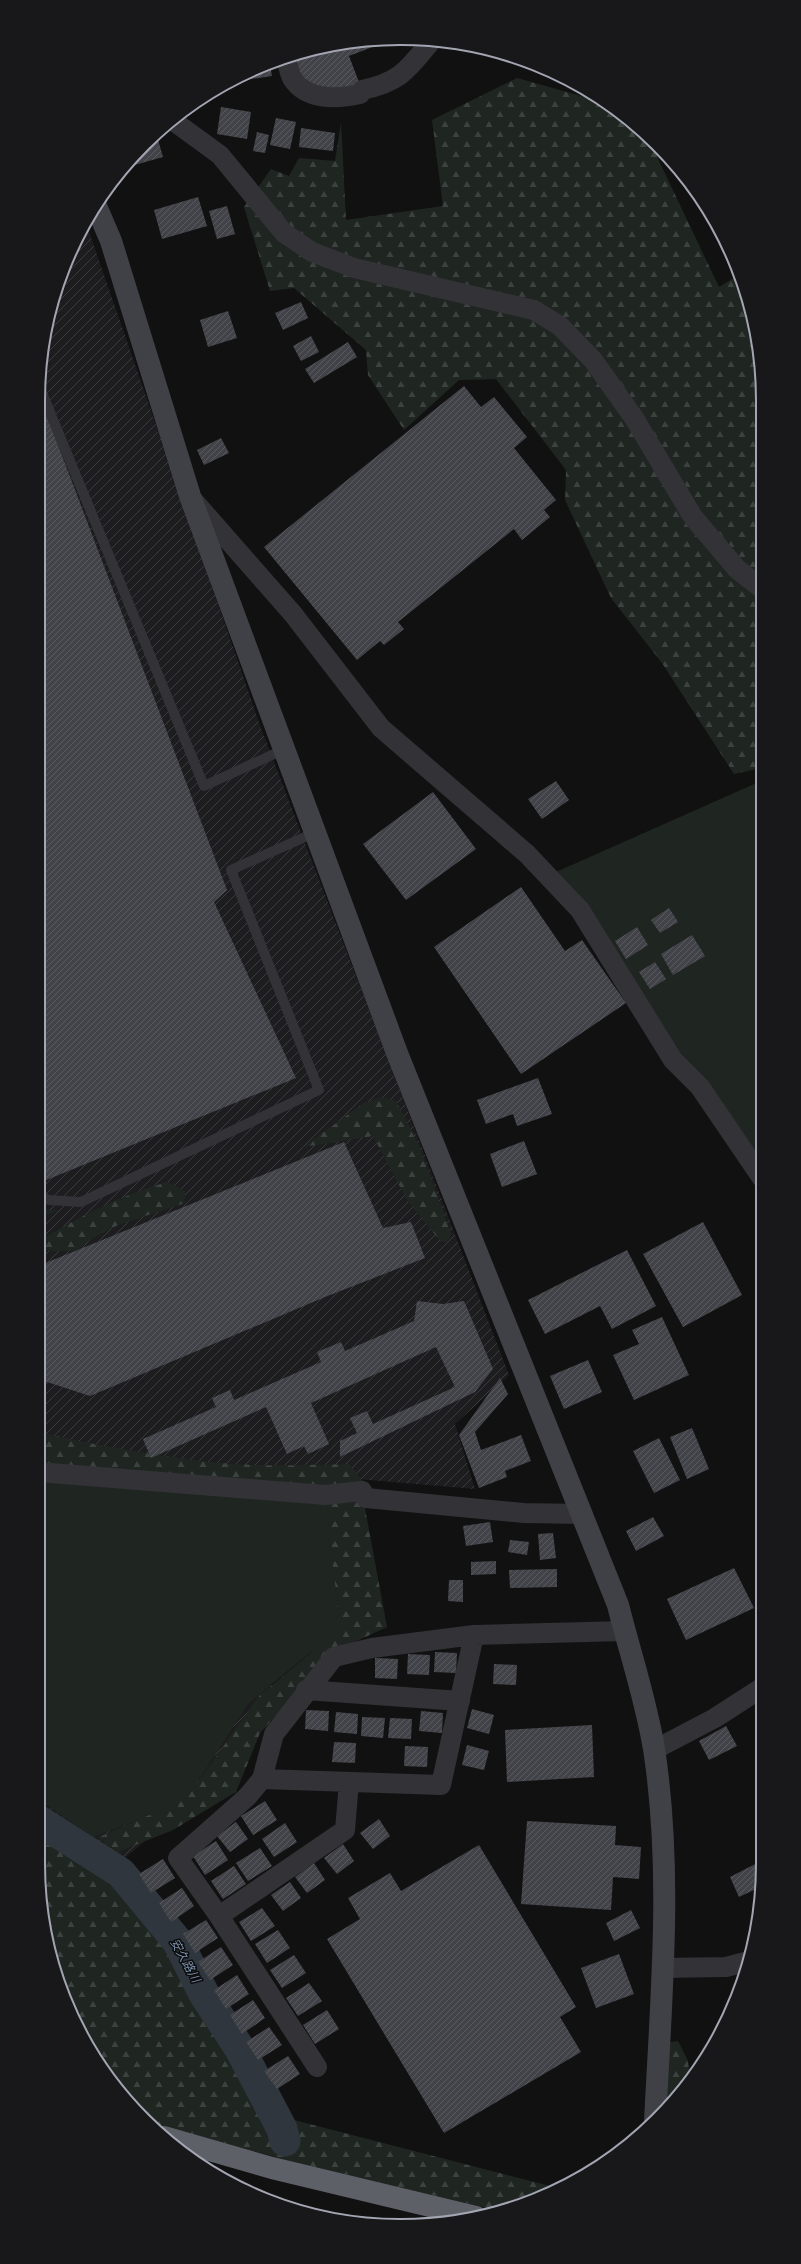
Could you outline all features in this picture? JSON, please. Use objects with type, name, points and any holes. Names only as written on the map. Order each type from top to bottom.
[{"type":"highway","points":[[178,2141],[272,2168],[461,2213]]},
{"type":"street","points":[[288,63],[292,78],[316,96],[342,98],[360,94],[362,90],[383,86],[408,68],[427,46]]},
{"type":"street","points":[[177,124],[220,155],[284,233],[312,252],[354,268],[534,310],[560,326],[593,360],[629,411],[693,517],[737,569],[756,584]]},
{"type":"street","points":[[99,213],[113,249],[190,496],[397,1053],[618,1605],[624,1631],[644,1696],[654,1750],[664,1849],[662,1968],[655,2111]]},
{"type":"street","points":[[190,496],[293,614],[381,728],[526,854],[580,910],[673,1060],[700,1088],[756,1169]]},
{"type":"street","points":[[45,1473],[325,1495],[362,1492],[366,1498],[524,1513],[582,1514]]},
{"type":"street","points":[[317,2067],[219,1916],[178,1858],[247,1797],[262,1779],[274,1734],[306,1690],[334,1657],[372,1648],[474,1635],[624,1631]]},
{"type":"street","points":[[262,1779],[441,1785],[474,1635]]},
{"type":"street","points":[[306,1690],[460,1701]]},
{"type":"street","points":[[654,1750],[715,1718],[756,1692]]},
{"type":"street","points":[[219,1916],[345,1830],[348,1782]]},
{"type":"street","points":[[662,1968],[726,1967],[742,1963]]},
{"type":"lane","points":[[45,400],[204,786],[285,749]]},
{"type":"lane","points":[[45,1198],[49,1200],[81,1202],[319,1090],[232,870],[316,832]]},
{"type":"shaded area","points":[[89,231],[261,728],[509,1375],[455,1424],[475,1489],[345,1478],[383,1612],[276,1671],[236,1765],[101,1878],[45,1838],[45,400],[48,354],[57,308],[72,264]]},
{"type":"green space","points":[[517,78],[585,97],[617,118],[655,152],[719,287],[734,278],[744,308],[749,331],[755,377],[756,769],[734,774],[662,663],[611,598],[565,500],[566,470],[496,379],[459,380],[404,430],[368,375],[366,350],[294,288],[270,291],[244,207],[271,169],[289,176],[299,158],[335,161],[341,122],[346,220],[443,206],[432,120]]},
{"type":"green space","points":[[756,783],[756,1174],[547,876]]},
{"type":"green space","points":[[381,1097],[396,1101],[420,1148],[451,1234],[448,1241],[441,1242],[407,1200],[373,1136],[303,1147],[364,1103]]},
{"type":"green space","points":[[167,1182],[185,1191],[185,1203],[118,1225],[96,1236],[75,1251],[45,1251],[45,1237],[102,1207],[150,1187]]},
{"type":"green space","points":[[45,1210],[59,1210],[45,1216]]},
{"type":"green space","points":[[45,1433],[123,1449],[226,1464],[349,1464],[363,1481],[362,1492],[387,1627],[335,1651],[260,1733],[236,1792],[173,1830],[118,1852],[97,1838],[186,1799],[259,1696],[340,1628],[325,1495],[45,1473]]},
{"type":"green space","points":[[45,1473],[325,1495],[340,1628],[248,1704],[184,1803],[93,1837],[45,1804]]},
{"type":"green space","points":[[45,1840],[98,1870],[165,1929],[218,2017],[263,2112],[550,2186],[515,2200],[487,2208],[290,2161],[160,2125],[133,2098],[118,2080],[105,2061],[82,2021],[72,2000],[57,1956],[48,1910]]},
{"type":"green space","points":[[678,2041],[688,2061],[689,2071],[657,2110],[658,2044]]},
{"type":"building","points":[[374,46],[349,56],[362,90],[316,96],[290,63],[331,52]]},
{"type":"building","points":[[271,69],[272,76],[248,79]]},
{"type":"building","points":[[221,107],[251,112],[247,139],[217,134]]},
{"type":"building","points":[[276,118],[296,122],[290,149],[270,145]]},
{"type":"building","points":[[301,128],[335,133],[333,151],[299,147]]},
{"type":"building","points":[[257,132],[269,135],[265,153],[253,151]]},
{"type":"building","points":[[158,140],[163,157],[134,165]]},
{"type":"building","points":[[198,197],[207,226],[162,239],[154,210]]},
{"type":"building","points":[[227,206],[235,234],[217,239],[209,211]]},
{"type":"building","points":[[301,302],[308,318],[283,330],[275,313]]},
{"type":"building","points":[[228,311],[237,338],[208,347],[200,320]]},
{"type":"building","points":[[311,336],[319,352],[301,361],[293,346]]},
{"type":"building","points":[[348,342],[357,357],[314,383],[305,369]]},
{"type":"building","points":[[464,386],[481,407],[494,397],[527,437],[514,448],[556,500],[544,510],[550,517],[522,540],[514,529],[398,622],[404,629],[384,645],[380,641],[357,660],[264,547]]},
{"type":"building","points":[[45,411],[227,890],[214,902],[296,1078],[45,1181]]},
{"type":"building","points":[[221,438],[229,453],[204,465],[197,450]]},
{"type":"building","points":[[556,781],[569,800],[542,819],[528,799]]},
{"type":"building","points":[[433,792],[476,849],[406,900],[363,844]]},
{"type":"building","points":[[521,887],[565,951],[582,940],[626,1003],[521,1074],[434,947]]},
{"type":"building","points":[[669,908],[678,922],[660,933],[651,920]]},
{"type":"building","points":[[637,927],[648,945],[626,959],[615,941]]},
{"type":"building","points":[[692,935],[705,956],[673,975],[661,954]]},
{"type":"building","points":[[655,962],[666,979],[650,989],[639,972]]},
{"type":"building","points":[[538,1078],[552,1114],[517,1126],[513,1114],[486,1124],[477,1100]]},
{"type":"building","points":[[524,1141],[537,1174],[502,1187],[490,1154]]},
{"type":"building","points":[[344,1142],[383,1228],[411,1222],[425,1258],[325,1297],[90,1396],[45,1381],[45,1263]]},
{"type":"building","points":[[703,1222],[742,1295],[683,1327],[643,1254]]},
{"type":"building","points":[[627,1250],[656,1306],[612,1329],[600,1306],[545,1334],[528,1300]]},
{"type":"building","points":[[417,1301],[443,1304],[464,1301],[493,1369],[475,1392],[340,1457],[340,1441],[357,1433],[350,1418],[367,1411],[373,1424],[455,1387],[436,1347],[311,1403],[329,1444],[308,1454],[304,1446],[287,1454],[266,1407],[151,1458],[143,1439],[216,1407],[212,1398],[230,1390],[234,1400],[321,1362],[317,1352],[341,1342],[345,1351],[414,1321]]},
{"type":"building","points":[[662,1317],[689,1375],[634,1400],[613,1355],[639,1344],[632,1330]]},
{"type":"building","points":[[588,1360],[602,1392],[564,1409],[550,1376]]},
{"type":"building","points":[[500,1378],[508,1394],[475,1432],[481,1450],[521,1435],[531,1461],[505,1471],[507,1477],[479,1488],[459,1435]]},
{"type":"building","points":[[692,1428],[709,1469],[687,1479],[670,1437]]},
{"type":"building","points":[[659,1438],[680,1480],[654,1493],[633,1451]]},
{"type":"building","points":[[653,1517],[664,1536],[636,1551],[626,1531]]},
{"type":"building","points":[[490,1522],[493,1542],[466,1546],[463,1526]]},
{"type":"building","points":[[553,1533],[556,1558],[540,1560],[538,1534]]},
{"type":"building","points":[[510,1540],[529,1542],[527,1555],[508,1552]]},
{"type":"building","points":[[496,1561],[496,1574],[471,1575],[471,1562]]},
{"type":"building","points":[[734,1568],[754,1608],[686,1640],[667,1599]]},
{"type":"building","points":[[557,1569],[557,1587],[510,1588],[509,1570]]},
{"type":"building","points":[[449,1580],[463,1580],[463,1602],[448,1601]]},
{"type":"building","points":[[435,1652],[457,1653],[456,1673],[434,1672]]},
{"type":"building","points":[[408,1654],[430,1655],[429,1675],[407,1674]]},
{"type":"building","points":[[375,1658],[398,1659],[397,1679],[375,1678]]},
{"type":"building","points":[[494,1664],[517,1665],[516,1685],[493,1684]]},
{"type":"building","points":[[472,1709],[494,1715],[489,1734],[467,1728]]},
{"type":"building","points":[[306,1710],[329,1711],[328,1731],[305,1729]]},
{"type":"building","points":[[421,1711],[443,1713],[442,1733],[419,1731]]},
{"type":"building","points":[[336,1712],[358,1714],[357,1734],[334,1732]]},
{"type":"building","points":[[362,1717],[385,1718],[383,1738],[361,1736]]},
{"type":"building","points":[[390,1718],[412,1719],[411,1739],[388,1738]]},
{"type":"building","points":[[592,1725],[594,1777],[507,1782],[505,1730]]},
{"type":"building","points":[[726,1726],[737,1746],[709,1760],[699,1741]]},
{"type":"building","points":[[334,1742],[356,1743],[355,1763],[332,1762]]},
{"type":"building","points":[[467,1745],[489,1751],[484,1770],[462,1765]]},
{"type":"building","points":[[405,1746],[428,1747],[427,1767],[404,1766]]},
{"type":"building","points":[[265,1801],[277,1820],[253,1835],[241,1816]]},
{"type":"building","points":[[379,1819],[390,1836],[373,1849],[360,1833]]},
{"type":"building","points":[[527,1821],[616,1826],[615,1845],[641,1847],[639,1879],[613,1877],[611,1910],[521,1904]]},
{"type":"building","points":[[236,1822],[248,1839],[230,1852],[217,1836]]},
{"type":"building","points":[[285,1823],[297,1842],[274,1857],[262,1839]]},
{"type":"building","points":[[216,1841],[228,1860],[205,1875],[193,1856]]},
{"type":"building","points":[[343,1844],[354,1861],[337,1874],[324,1858]]},
{"type":"building","points":[[479,1845],[576,2007],[560,2017],[581,2052],[444,2133],[327,1939],[360,1919],[348,1898],[390,1873],[401,1891]]},
{"type":"building","points":[[260,1848],[272,1866],[248,1881],[236,1863]]},
{"type":"building","points":[[163,1859],[175,1878],[151,1893],[139,1874]]},
{"type":"building","points":[[314,1863],[325,1880],[307,1893],[295,1877]]},
{"type":"building","points":[[756,1864],[755,1889],[739,1897],[730,1877]]},
{"type":"building","points":[[234,1866],[246,1884],[223,1899],[211,1881]]},
{"type":"building","points":[[290,1882],[301,1898],[283,1911],[271,1895]]},
{"type":"building","points":[[182,1888],[194,1906],[171,1922],[159,1903]]},
{"type":"building","points":[[262,1908],[275,1926],[251,1941],[239,1922]]},
{"type":"building","points":[[631,1910],[640,1928],[614,1941],[606,1923]]},
{"type":"building","points":[[206,1920],[218,1938],[195,1953],[183,1934]]},
{"type":"building","points":[[278,1930],[290,1948],[267,1963],[255,1944]]},
{"type":"building","points":[[221,1947],[233,1965],[210,1980],[198,1962]]},
{"type":"building","points":[[619,1954],[634,1994],[596,2008],[581,1968]]},
{"type":"building","points":[[294,1955],[306,1973],[282,1988],[270,1970]]},
{"type":"building","points":[[237,1975],[249,1994],[226,2009],[214,1990]]},
{"type":"building","points":[[309,1983],[322,2001],[298,2016],[286,1998]]},
{"type":"building","points":[[253,2000],[265,2018],[242,2034],[230,2015]]},
{"type":"building","points":[[327,2010],[339,2029],[315,2044],[303,2025]]},
{"type":"building","points":[[269,2027],[282,2045],[258,2060],[246,2042]]},
{"type":"building","points":[[288,2056],[300,2074],[277,2089],[264,2071]]},
{"type":"waterway","name":"安久路川","points":[[45,1824],[121,1873],[178,1942],[204,1994],[240,2049],[282,2129],[285,2141]]}]
